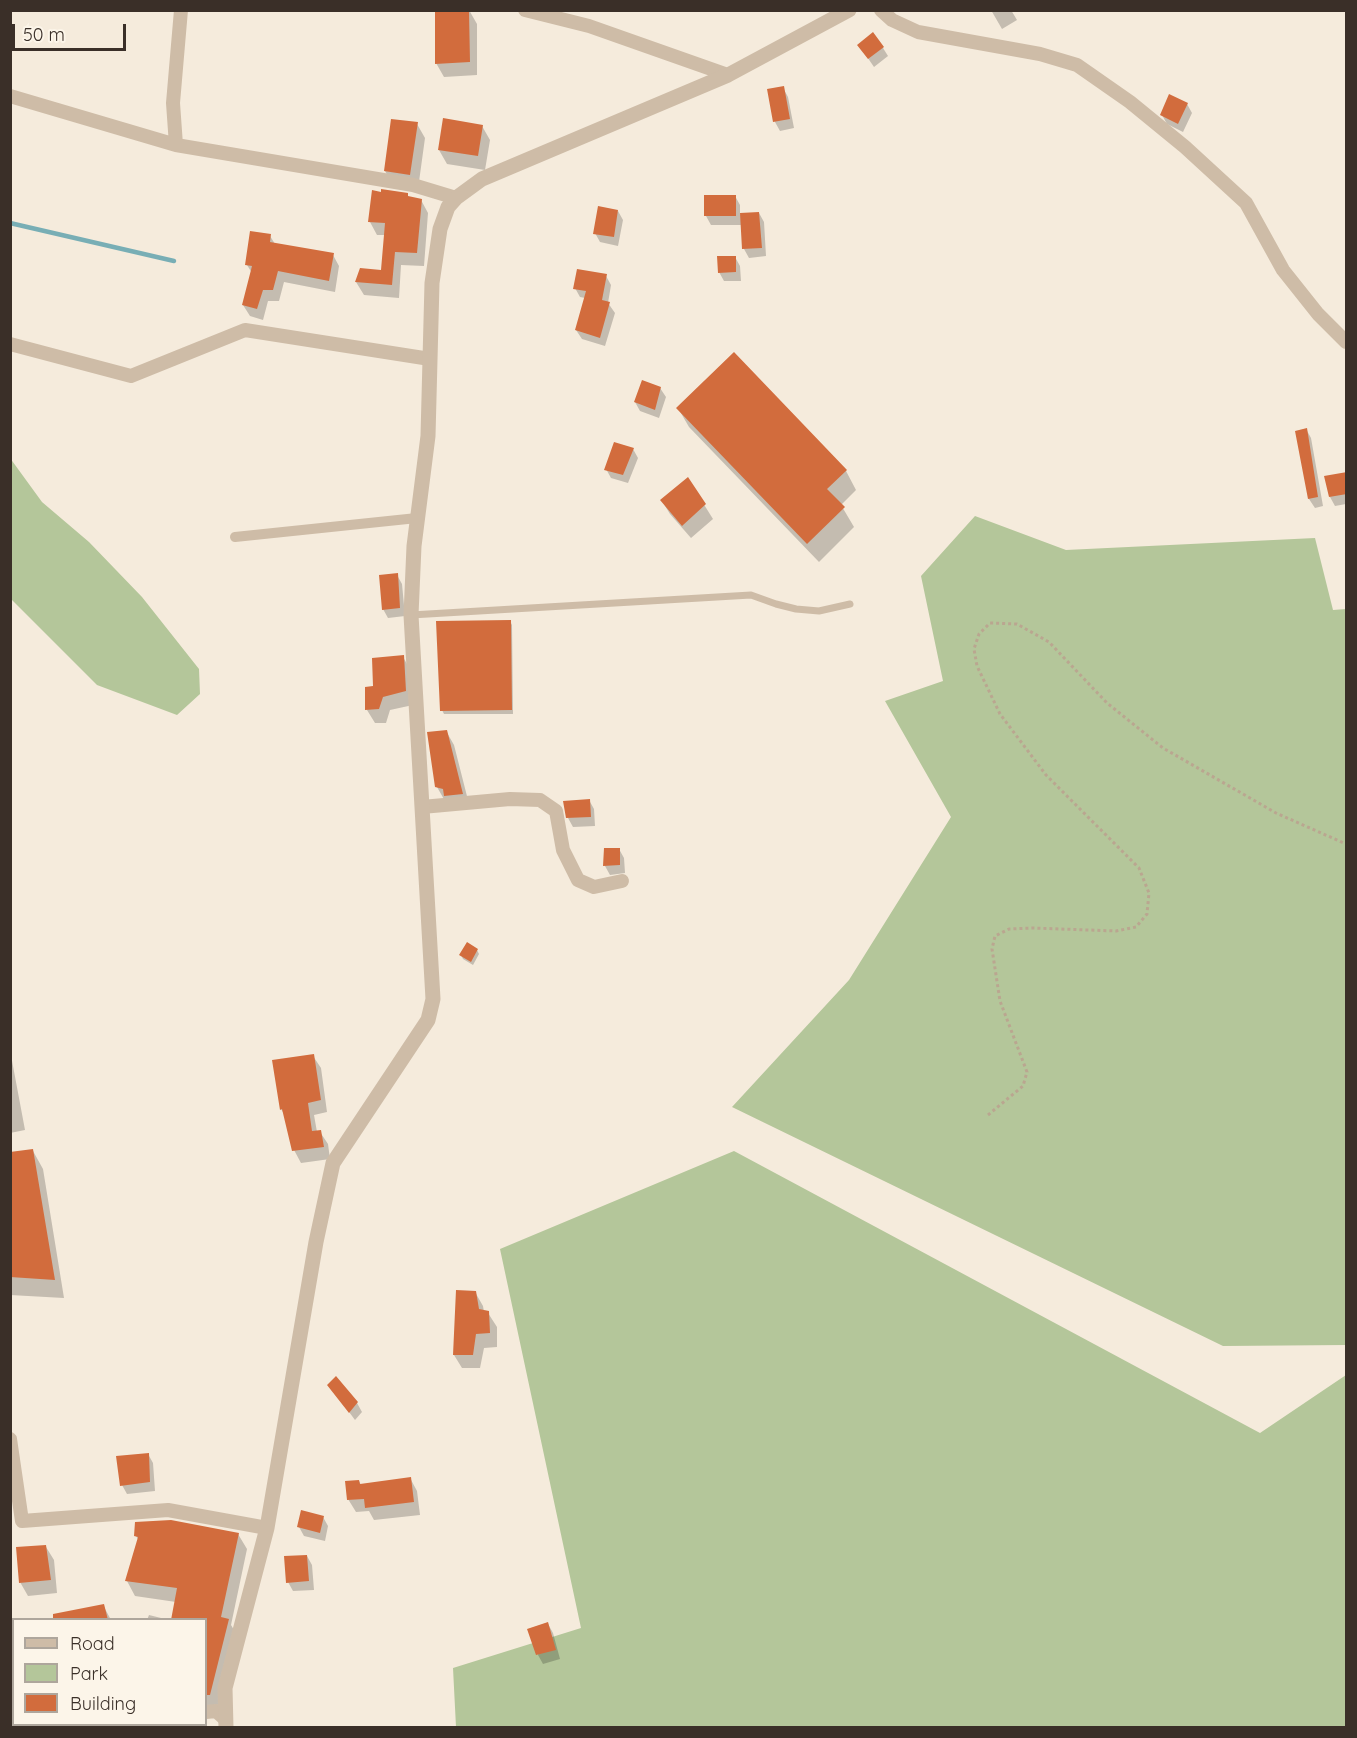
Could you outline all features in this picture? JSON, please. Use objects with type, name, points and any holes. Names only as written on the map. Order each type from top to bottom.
[{"type":"street","points":[[176,145],[173,103],[181,10]]},
{"type":"street","points":[[525,10],[589,26],[728,75]]},
{"type":"street","points":[[225,1723],[225,1688],[267,1528],[316,1242],[333,1163],[428,1020],[433,999],[411,615],[414,546],[428,436],[432,283],[440,229],[448,207],[456,198],[482,179],[728,75],[849,10]]},
{"type":"street","points":[[881,10],[892,20],[918,32],[1040,54],[1077,65],[1130,102],[1185,147],[1245,203],[1283,270],[1318,314],[1347,342]]},
{"type":"street","points":[[10,96],[176,145],[413,185],[456,198]]},
{"type":"street","points":[[10,344],[131,376],[245,330],[430,359]]},
{"type":"street","points":[[235,537],[417,518]]},
{"type":"street","points":[[422,807],[510,799],[540,800],[556,811],[563,850],[578,880],[594,887],[622,881]]},
{"type":"street","points":[[10,1439],[22,1521],[168,1510],[267,1528]]},
{"type":"street","points":[[207,1712],[216,1711],[225,1723]]},
{"type":"lane","points":[[411,615],[751,595],[796,609],[819,611],[850,604]]},
{"type":"path","points":[[988,1115],[1023,1086],[1027,1072],[1000,1001],[992,949],[995,936],[1009,929],[1116,931],[1136,927],[1147,914],[1149,893],[1139,868],[1046,775],[1000,714],[977,666],[974,649],[979,634],[990,623],[1017,624],[1049,642],[1107,704],[1163,748],[1276,813],[1347,844]]},
{"type":"green space","points":[[10,458],[42,502],[89,542],[142,597],[199,669],[200,694],[177,715],[97,685],[11,599]]},
{"type":"green space","points":[[975,516],[1066,550],[1315,538],[1333,610],[1346,609],[1346,1345],[1223,1346],[732,1107],[849,980],[951,817],[885,701],[943,681],[921,576]]},
{"type":"green space","points":[[734,1151],[1260,1433],[1346,1375],[1346,1727],[456,1727],[453,1668],[581,1628],[500,1249]]},
{"type":"building","points":[[435,10],[469,10],[470,62],[435,64]]},
{"type":"building","points":[[873,32],[884,47],[868,59],[857,45]]},
{"type":"building","points":[[784,86],[790,119],[773,122],[767,89]]},
{"type":"building","points":[[1169,94],[1188,103],[1178,124],[1160,115]]},
{"type":"building","points":[[443,118],[483,125],[478,156],[438,150]]},
{"type":"building","points":[[391,119],[418,122],[410,175],[384,171]]},
{"type":"building","points":[[381,189],[408,193],[408,196],[422,199],[417,253],[395,252],[392,285],[355,282],[360,268],[381,270],[385,223],[368,222],[372,190],[381,192]]},
{"type":"building","points":[[704,195],[736,195],[736,216],[704,216]]},
{"type":"building","points":[[598,206],[618,210],[614,237],[593,234]]},
{"type":"building","points":[[759,212],[762,248],[742,249],[740,213]]},
{"type":"building","points":[[250,231],[271,234],[270,242],[334,253],[329,281],[278,271],[273,290],[263,290],[257,309],[242,305],[252,266],[245,265]]},
{"type":"building","points":[[717,256],[736,256],[736,272],[718,273]]},
{"type":"building","points":[[577,269],[607,274],[602,300],[610,302],[600,338],[575,330],[586,291],[573,289]]},
{"type":"building","points":[[734,352],[847,470],[827,489],[845,507],[807,544],[676,408]]},
{"type":"building","points":[[642,380],[661,387],[655,410],[634,402]]},
{"type":"building","points":[[1307,428],[1318,497],[1308,499],[1295,431]]},
{"type":"building","points":[[614,442],[634,448],[623,475],[604,470]]},
{"type":"building","points":[[1347,472],[1347,494],[1329,497],[1324,476]]},
{"type":"building","points":[[688,477],[706,504],[682,526],[660,500]]},
{"type":"building","points":[[398,573],[400,608],[382,610],[379,575]]},
{"type":"building","points":[[511,620],[512,710],[440,711],[436,621]]},
{"type":"building","points":[[404,655],[406,691],[383,697],[379,709],[365,710],[365,687],[373,686],[372,658]]},
{"type":"building","points":[[447,730],[463,794],[444,796],[443,789],[435,787],[427,732]]},
{"type":"building","points":[[590,799],[591,817],[566,818],[563,801]]},
{"type":"building","points":[[604,848],[620,848],[620,865],[603,866]]},
{"type":"building","points":[[467,942],[478,949],[471,962],[459,955]]},
{"type":"building","points":[[314,1054],[321,1100],[308,1103],[312,1131],[321,1130],[324,1147],[292,1151],[282,1109],[280,1110],[272,1060]]},
{"type":"building","points":[[33,1149],[55,1280],[10,1277],[10,1152]]},
{"type":"building","points":[[456,1290],[476,1291],[479,1309],[489,1311],[490,1333],[476,1334],[473,1355],[453,1355]]},
{"type":"building","points":[[336,1376],[358,1402],[349,1413],[327,1385]]},
{"type":"building","points":[[149,1453],[150,1482],[120,1486],[116,1456]]},
{"type":"building","points":[[411,1477],[414,1502],[365,1508],[364,1499],[347,1500],[345,1481],[359,1480],[360,1484]]},
{"type":"building","points":[[301,1510],[324,1516],[320,1533],[297,1527]]},
{"type":"building","points":[[171,1520],[239,1533],[221,1617],[229,1619],[210,1695],[207,1695],[207,1618],[171,1618],[177,1588],[125,1581],[138,1537],[134,1536],[135,1522]]},
{"type":"building","points":[[46,1545],[51,1580],[19,1583],[16,1547]]},
{"type":"building","points":[[307,1555],[309,1581],[286,1583],[284,1556]]},
{"type":"building","points":[[104,1604],[108,1618],[53,1618],[53,1614]]},
{"type":"building","points":[[548,1622],[556,1650],[536,1655],[527,1629]]},
{"type":"waterway","points":[[10,223],[174,261]]}]
